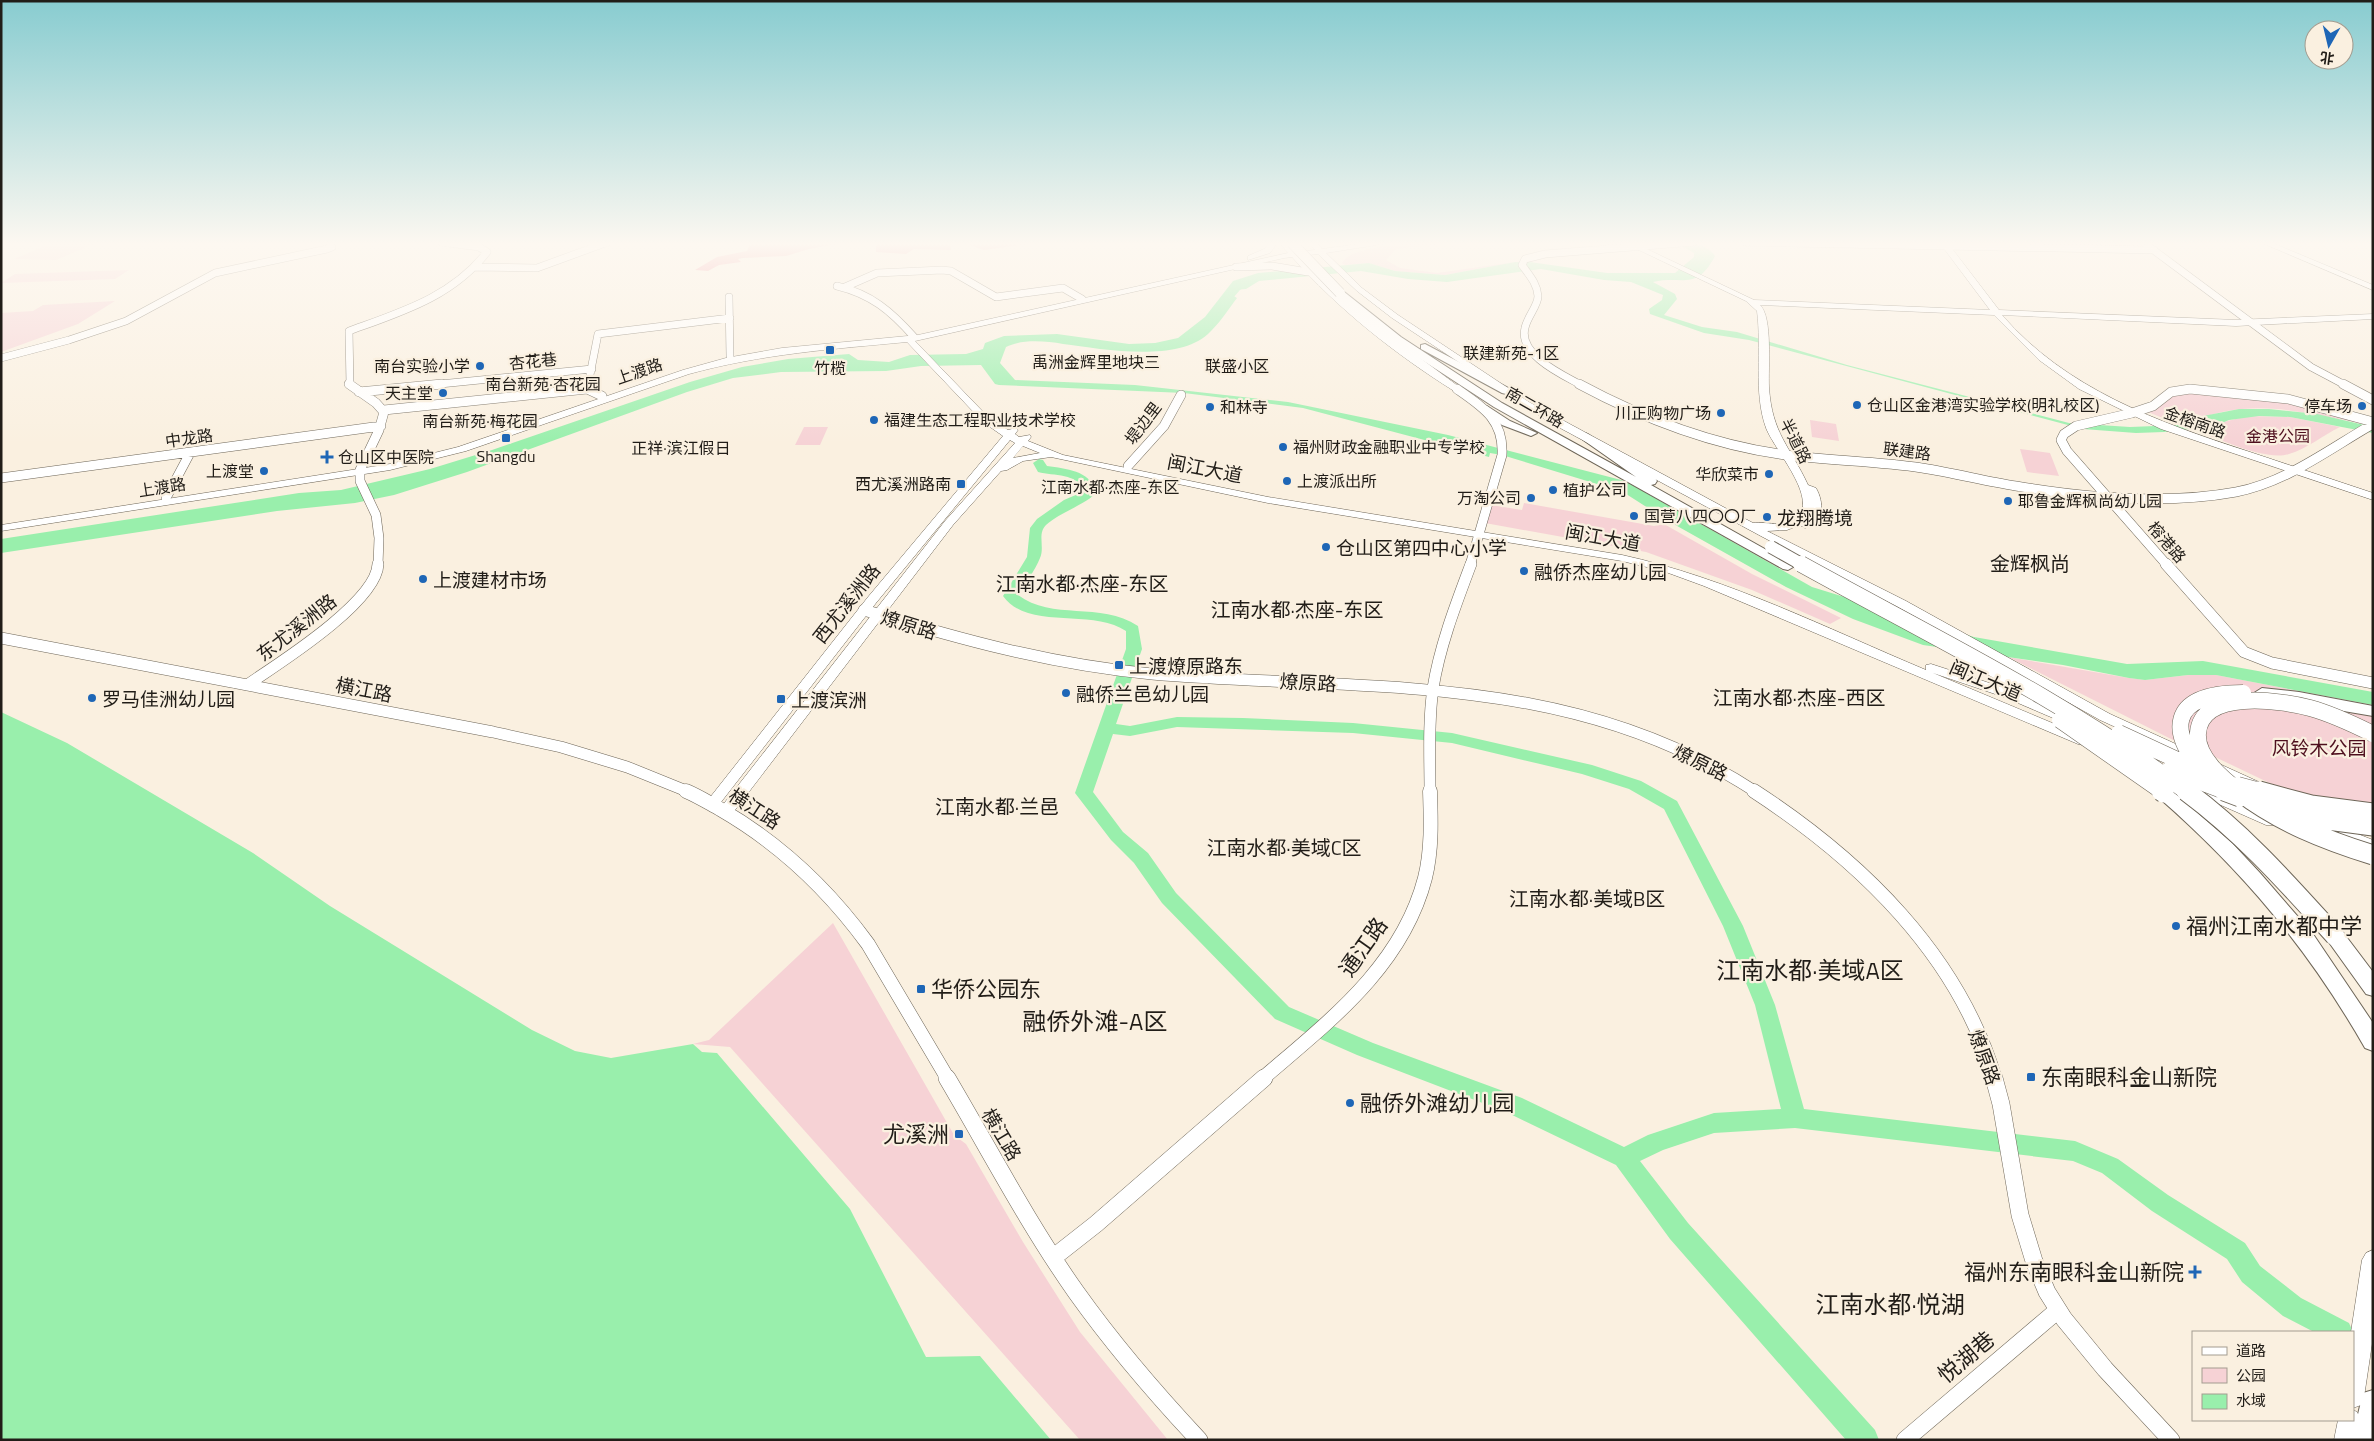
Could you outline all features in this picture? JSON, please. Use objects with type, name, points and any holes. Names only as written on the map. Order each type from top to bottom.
[{"type":"highway","name":"南二环路","points":[[1366,309],[1402,338],[1498,405],[1771,547],[2051,708]]},
{"type":"highway","points":[[1402,338],[1506,391]]},
{"type":"highway","points":[[1402,338],[1457,389]]},
{"type":"highway","points":[[1485,408],[1512,426],[1649,485]]},
{"type":"highway","points":[[1585,437],[1649,485]]},
{"type":"highway","name":"南二环路","points":[[1649,485],[1788,566],[2051,708]]},
{"type":"highway","points":[[2373,711],[2299,697],[2262,693],[2220,693],[2192,702],[2181,718],[2180,736],[2192,760],[2219,788],[2264,820],[2331,851],[2373,864]]},
{"type":"highway","points":[[2262,693],[2306,700],[2355,717],[2373,726]]},
{"type":"highway","points":[[2373,734],[2350,722],[2308,708],[2268,701],[2231,702],[2208,709],[2197,723],[2197,740],[2208,762],[2234,789],[2277,817],[2334,843],[2373,854]]},
{"type":"highway","points":[[2051,708],[2247,788],[2311,805],[2373,813]]},
{"type":"highway","points":[[2051,708],[2135,755],[2214,788],[2284,810],[2352,824],[2373,825]]},
{"type":"highway","points":[[2051,708],[2158,770],[2232,829],[2266,859],[2312,908],[2373,988]]},
{"type":"highway","points":[[2051,708],[2164,793],[2240,862],[2281,907],[2323,960],[2341,986],[2373,1042]]},
{"type":"highway","points":[[2311,805],[2373,806]]},
{"type":"highway","points":[[2360,1395],[2366,1440]]},
{"type":"main road","points":[[913,338],[1038,309]]},
{"type":"main road","points":[[913,338],[1043,309]]},
{"type":"main road","points":[[1352,309],[1417,364],[1457,389]]},
{"type":"main road","points":[[1386,309],[1506,391],[1585,437],[1794,550],[1957,635],[2105,716],[2373,838]]},
{"type":"main road","name":"半道路","points":[[1759,309],[1762,315],[1768,419],[1772,431],[1816,496],[1818,505],[1812,518],[1790,534],[1789,542],[1794,550]]},
{"type":"main road","points":[[1910,309],[2254,325],[2373,318]]},
{"type":"main road","name":"金榕南路","points":[[1996,309],[2025,341],[2062,375],[2132,413],[2181,434],[2373,495]]},
{"type":"main road","name":"闽江大道","points":[[913,338],[923,354],[941,367],[1011,433],[1060,456],[1268,500],[1479,532],[1601,548],[1669,566],[1719,584],[1864,644],[2009,694],[2373,846]]},
{"type":"main road","name":"闽江大道","points":[[913,338],[934,354],[941,367]]},
{"type":"main road","name":"上渡路","points":[[1,522],[166,498],[360,474],[458,445],[680,369],[730,356],[790,347],[913,338]]},
{"type":"main road","name":"上渡路","points":[[1,528],[360,474],[462,449],[712,365],[782,351],[913,338]]},
{"type":"main road","name":"西尤溪洲路","points":[[713,802],[951,502],[1011,433]]},
{"type":"main road","name":"闽江大道","points":[[1023,439],[1074,454],[1261,493],[1622,558],[1666,568],[1708,583],[2373,864]]},
{"type":"main road","name":"西尤溪洲路","points":[[727,810],[948,523],[1023,439]]},
{"type":"main road","points":[[976,492],[1016,459],[1036,455],[1060,456]]},
{"type":"main road","name":"半道路","points":[[1748,524],[1763,528],[1783,527],[1797,521],[1807,510],[1807,496],[1788,455]]},
{"type":"main road","points":[[2009,694],[2182,752]]},
{"type":"main road","points":[[2293,802],[2343,815],[2373,819]]},
{"type":"main road","points":[[2360,1395],[2366,1304],[2373,1260]]},
{"type":"main road","points":[[2346,1440],[2349,1421]]},
{"type":"street","points":[[1,358],[69,340],[126,322],[149,309]]},
{"type":"street","points":[[384,410],[375,401],[350,386],[347,379],[350,332],[404,309]]},
{"type":"street","points":[[730,309],[730,356]]},
{"type":"street","points":[[887,309],[913,338]]},
{"type":"street","name":"联建路","points":[[1532,309],[1525,323],[1524,334],[1531,350],[1545,364],[1627,411],[1663,426],[1715,442],[1788,455],[1906,466],[2028,488],[2107,496],[2172,497],[2234,492],[2269,484],[2373,423]]},
{"type":"street","points":[[2233,309],[2316,371],[2373,400]]},
{"type":"street","points":[[586,389],[592,369],[598,334],[730,318]]},
{"type":"street","name":"杏花巷","points":[[359,392],[592,369]]},
{"type":"street","points":[[384,410],[586,389],[602,396]]},
{"type":"street","points":[[1457,389],[1485,408]]},
{"type":"street","name":"榕港路","points":[[2373,423],[2288,399],[2253,394],[2197,390],[2171,392],[2153,406],[2076,426],[2062,437],[2062,442],[2067,451],[2244,652],[2272,663],[2373,683]]},
{"type":"street","name":"堤边里","points":[[1128,466],[1164,426],[1181,396]]},
{"type":"street","name":"通江路","points":[[1054,1257],[1096,1224],[1354,999],[1386,960],[1402,933],[1423,886],[1429,857],[1430,742],[1433,690],[1437,668],[1503,453],[1499,429],[1485,408]]},
{"type":"street","points":[[360,474],[381,426],[384,410]]},
{"type":"street","name":"中龙路","points":[[1,478],[381,426]]},
{"type":"street","points":[[166,498],[190,453]]},
{"type":"street","name":"东尤溪洲路","points":[[247,685],[325,631],[371,585],[378,569],[379,548],[376,515],[360,474]]},
{"type":"street","name":"燎原路","points":[[864,610],[1003,651],[1111,670],[1433,690],[1540,705],[1591,717],[1629,730],[1728,775],[1766,798],[1816,834],[1882,894],[1947,974],[1970,1014],[1985,1054],[1998,1094],[2024,1233],[2058,1310],[2112,1379],[2171,1440]]},
{"type":"street","name":"横江路","points":[[1,638],[585,753],[649,773],[727,810],[779,846],[795,860],[856,928],[1075,1291],[1115,1342],[1199,1440]]},
{"type":"street","name":"悦湖巷","points":[[1905,1440],[2058,1310]]},
{"type":"green space","points":[[36,309],[102,309],[78,324],[1,352],[1,313]]},
{"type":"green space","name":"金港公园","points":[[2176,393],[2270,398],[2357,421],[2291,410],[2259,408],[2221,412],[2180,425],[2148,412]]},
{"type":"green space","name":"金港公园","points":[[2248,416],[2290,417],[2340,427],[2302,449],[2279,456],[2253,451],[2189,428],[2212,425]]},
{"type":"green space","points":[[1810,420],[1836,424],[1839,441],[1812,437]]},
{"type":"green space","points":[[804,427],[828,427],[820,445],[795,445]]},
{"type":"green space","points":[[2020,449],[2050,453],[2059,476],[2027,472]]},
{"type":"green space","points":[[1524,503],[1654,526],[1664,524],[1752,574],[1841,618],[1830,624],[1752,590],[1646,552],[1485,523],[1491,505],[1522,510]]},
{"type":"green space","name":"风铃木公园","points":[[2008,657],[2145,680],[2188,675],[2216,675],[2373,705],[2373,808],[2360,807],[2280,788],[2194,747],[2189,748]]},
{"type":"green space","points":[[833,923],[954,1135],[966,1144],[1023,1242],[1080,1332],[1168,1440],[1080,1440],[730,1047],[693,1044],[709,1040]]},
{"type":"water","points":[[1211,309],[1229,309],[1208,334],[1194,343],[1177,348],[1138,352],[1034,341],[1012,344],[1006,347],[1000,363],[1015,380],[1135,385],[1288,402],[1448,435],[1625,481],[1812,587],[1974,637],[2127,664],[2203,661],[2373,692],[2373,705],[2216,675],[2188,675],[2145,680],[2063,665],[1923,645],[1853,619],[1786,587],[1670,522],[1623,492],[1502,455],[1490,453],[1489,457],[1303,408],[1184,393],[999,385],[995,384],[981,365],[921,366],[886,371],[781,372],[733,378],[687,392],[467,472],[394,495],[355,503],[277,511],[1,553],[1,539],[299,493],[341,490],[430,469],[492,450],[690,382],[742,367],[788,359],[849,354],[858,360],[889,362],[910,355],[966,354],[983,349],[985,343],[1004,336],[1057,334],[1129,344],[1155,343],[1178,338],[1205,317]]},
{"type":"water","points":[[1649,309],[1669,309],[1664,315],[1702,327],[1737,332],[1847,365],[2069,423],[2130,427],[2180,425],[2198,417],[2239,409],[2269,409],[2317,414],[2373,427],[2373,433],[2290,417],[2259,416],[2229,420],[2215,426],[2164,432],[2136,433],[2083,429],[1749,340],[1704,333],[1650,314]]},
{"type":"water","points":[[1,712],[67,743],[253,853],[330,906],[532,1030],[575,1051],[611,1058],[693,1044],[702,1052],[717,1053],[850,1209],[926,1357],[980,1356],[1051,1440],[1,1440]]},
{"type":"waterway","points":[[1039,463],[1042,469],[1078,476],[1088,484],[1091,491],[1088,496],[1069,503],[1042,522],[1035,531],[1034,557],[1010,596],[1020,604],[1032,609],[1060,614],[1116,619],[1133,629],[1134,649],[1084,793],[1117,836],[1141,858],[1169,898],[1282,1013],[1365,1049],[1514,1105],[1624,1158]]},
{"type":"waterway","points":[[1107,728],[1130,731],[1177,722],[1243,723],[1353,728],[1452,738],[1586,769],[1635,785],[1671,805],[1733,926],[1765,1005],[1795,1118]]},
{"type":"waterway","points":[[1624,1158],[1656,1142],[1714,1123],[1795,1118]]},
{"type":"waterway","points":[[1795,1118],[2075,1151],[2110,1166],[2160,1203],[2236,1251],[2251,1274],[2292,1307],[2338,1331]]},
{"type":"waterway","points":[[1624,1158],[1679,1231],[1865,1440]]},
{"type":"place","name":"竹榄","points":[[830,350]]},
{"type":"place","name":"南台实验小学","points":[[480,366]]},
{"type":"place","name":"天主堂","points":[[443,393]]},
{"type":"place","name":"仓山区金港湾实验学校(明礼校区)","points":[[1857,405]]},
{"type":"place","name":"停车场","points":[[2362,406]]},
{"type":"place","name":"和林寺","points":[[1210,407]]},
{"type":"place","name":"川正购物广场","points":[[1721,413]]},
{"type":"place","name":"福建生态工程职业技术学校","points":[[874,420]]},
{"type":"place","name":"Shangdu","points":[[506,438]]},
{"type":"place","name":"福州财政金融职业中专学校","points":[[1283,447]]},
{"type":"place","name":"仓山区中医院","points":[[327,457]]},
{"type":"place","name":"上渡堂","points":[[264,471]]},
{"type":"place","name":"华欣菜市","points":[[1769,474]]},
{"type":"place","name":"上渡派出所","points":[[1287,481]]},
{"type":"place","name":"西尤溪洲路南","points":[[961,484]]},
{"type":"place","name":"植护公司","points":[[1553,490]]},
{"type":"place","name":"万淘公司","points":[[1531,498]]},
{"type":"place","name":"耶鲁金辉枫尚幼儿园","points":[[2008,501]]},
{"type":"place","name":"国营八四〇〇厂","points":[[1634,516]]},
{"type":"place","name":"龙翔腾境","points":[[1767,517]]},
{"type":"place","name":"仓山区第四中心小学","points":[[1326,547]]},
{"type":"place","name":"融侨杰座幼儿园","points":[[1524,571]]},
{"type":"place","name":"上渡建材市场","points":[[423,579]]},
{"type":"place","name":"上渡燎原路东","points":[[1119,665]]},
{"type":"place","name":"融侨兰邑幼儿园","points":[[1066,693]]},
{"type":"place","name":"罗马佳洲幼儿园","points":[[92,698]]},
{"type":"place","name":"上渡滨洲","points":[[781,699]]},
{"type":"place","name":"福州江南水都中学","points":[[2176,926]]},
{"type":"place","name":"华侨公园东","points":[[921,989]]},
{"type":"place","name":"东南眼科金山新院","points":[[2031,1077]]},
{"type":"place","name":"融侨外滩幼儿园","points":[[1350,1103]]},
{"type":"place","name":"尤溪洲","points":[[959,1134]]},
{"type":"place","name":"福州东南眼科金山新院","points":[[2195,1272]]},
{"type":"district","name":"联建新苑-1区","points":[[1511,353]]},
{"type":"district","name":"禹洲金辉里地块三","points":[[1096,362]]},
{"type":"district","name":"联盛小区","points":[[1237,366]]},
{"type":"district","name":"南台新苑·杏花园","points":[[543,384]]},
{"type":"district","name":"南台新苑·梅花园","points":[[480,421]]},
{"type":"district","name":"正祥·滨江假日","points":[[681,448]]},
{"type":"district","name":"江南水都·杰座-东区","points":[[1110,487]]},
{"type":"district","name":"金辉枫尚","points":[[2030,563]]},
{"type":"district","name":"江南水都·杰座-东区","points":[[1082,583]]},
{"type":"district","name":"江南水都·杰座-东区","points":[[1297,609]]},
{"type":"district","name":"江南水都·杰座-西区","points":[[1799,697]]},
{"type":"district","name":"江南水都·兰邑","points":[[997,806]]},
{"type":"district","name":"江南水都·美域C区","points":[[1284,847]]},
{"type":"district","name":"江南水都·美域B区","points":[[1587,898]]},
{"type":"district","name":"江南水都·美域A区","points":[[1810,970]]},
{"type":"district","name":"融侨外滩-A区","points":[[1095,1021]]},
{"type":"district","name":"江南水都·悦湖","points":[[1890,1304]]}]
